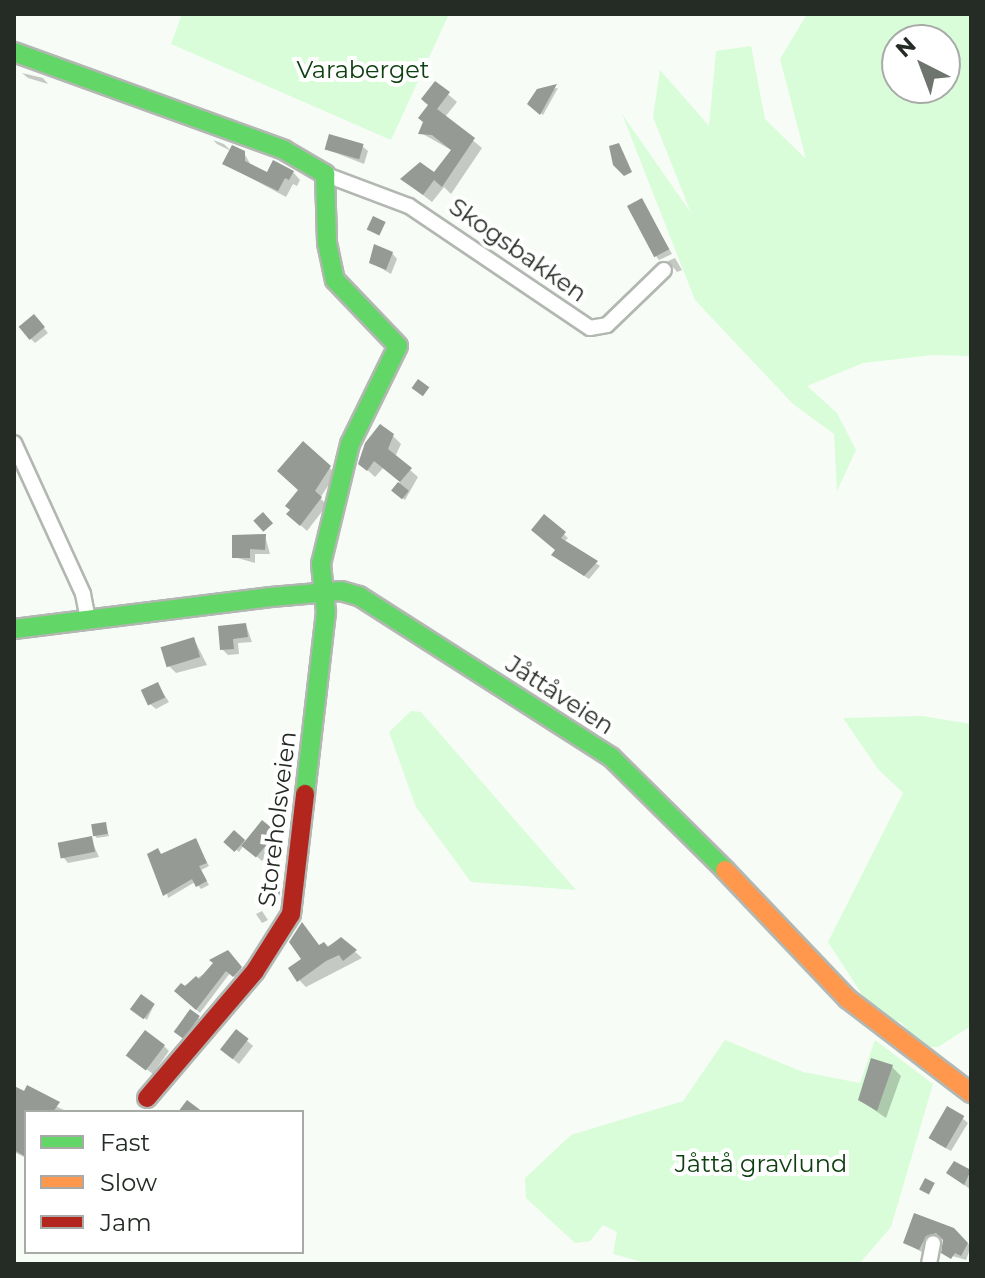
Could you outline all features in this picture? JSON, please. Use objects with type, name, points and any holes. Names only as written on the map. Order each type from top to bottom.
[{"type":"street","name":"Skogsbakken","points":[[14,52],[284,150],[329,176],[409,206],[590,328],[607,325],[664,270]]},
{"type":"street","points":[[322,593],[321,564],[350,444],[398,348],[390,334],[335,280],[326,226],[329,176]]},
{"type":"street","points":[[14,443],[83,594],[88,620]]},
{"type":"street","name":"Jåttåveien","points":[[14,629],[341,591],[389,612],[611,757],[668,809],[848,999],[971,1093]]},
{"type":"street","name":"Storeholsveien","points":[[147,1098],[255,971],[291,914],[326,612],[322,593]]},
{"type":"street","points":[[929,1264],[933,1243]]},
{"type":"green space","name":"Varaberget","points":[[182,14],[449,14],[391,140],[171,44]]},
{"type":"green space","points":[[807,14],[971,14],[971,356],[933,355],[863,363],[807,386],[837,413],[856,450],[837,491],[834,434],[793,404],[695,300],[622,114],[691,213],[653,117],[660,70],[709,126],[716,51],[751,46],[765,119],[806,159],[780,59]]},
{"type":"green space","points":[[411,711],[421,712],[576,890],[471,882],[416,807],[389,732]]},
{"type":"green space","points":[[922,716],[971,724],[971,1026],[938,1047],[920,1047],[902,1023],[874,1013],[828,942],[903,793],[878,769],[843,718]]},
{"type":"green space","name":"Jåttå gravlund","points":[[725,1040],[803,1072],[860,1083],[875,1040],[933,1084],[891,1227],[859,1264],[649,1264],[613,1254],[617,1232],[603,1225],[590,1241],[575,1243],[526,1198],[525,1178],[571,1135],[683,1101]]},
{"type":"building","points":[[435,81],[450,92],[437,109],[475,138],[442,187],[434,180],[423,195],[400,179],[420,162],[434,172],[451,150],[432,135],[418,134],[423,122],[418,118],[428,105],[421,99]]},
{"type":"building","points":[[557,84],[540,115],[527,104],[537,89]]},
{"type":"building","points":[[329,134],[364,144],[359,159],[325,149]]},
{"type":"building","points":[[619,143],[632,172],[624,176],[613,165],[609,146]]},
{"type":"building","points":[[232,145],[245,151],[245,161],[267,172],[273,160],[294,171],[289,180],[285,178],[278,191],[222,164]]},
{"type":"building","points":[[642,198],[669,249],[654,257],[627,206]]},
{"type":"building","points":[[373,216],[386,222],[379,236],[367,230]]},
{"type":"building","points":[[374,244],[393,252],[386,270],[369,263]]},
{"type":"building","points":[[34,314],[45,327],[30,340],[19,327]]},
{"type":"building","points":[[418,379],[429,387],[423,396],[412,388]]},
{"type":"building","points":[[380,424],[394,434],[388,449],[412,468],[400,482],[374,461],[367,471],[358,464],[365,443]]},
{"type":"building","points":[[303,441],[331,466],[315,491],[322,497],[300,526],[286,514],[290,510],[285,506],[298,490],[277,471]]},
{"type":"building","points":[[398,482],[409,491],[402,499],[391,491]]},
{"type":"building","points":[[263,512],[273,523],[263,532],[253,521]]},
{"type":"building","points":[[544,514],[566,532],[561,538],[598,561],[584,576],[551,555],[555,550],[531,530]]},
{"type":"building","points":[[266,534],[265,550],[250,549],[250,558],[232,558],[232,535]]},
{"type":"building","points":[[246,623],[248,637],[233,639],[234,649],[220,650],[218,626]]},
{"type":"building","points":[[194,637],[200,657],[167,667],[161,647]]},
{"type":"building","points":[[158,682],[165,697],[148,705],[141,690]]},
{"type":"building","points":[[262,820],[277,832],[256,858],[241,846]]},
{"type":"building","points":[[106,822],[108,834],[93,836],[91,824]]},
{"type":"building","points":[[234,830],[245,840],[234,852],[223,842]]},
{"type":"building","points":[[92,836],[95,852],[61,858],[58,843]]},
{"type":"building","points":[[196,838],[207,863],[199,866],[207,881],[196,887],[192,879],[163,896],[147,854],[158,848],[161,854]]},
{"type":"building","points":[[277,888],[280,892],[276,908],[267,895]]},
{"type":"building","points":[[302,922],[319,945],[324,942],[328,947],[341,937],[357,950],[343,961],[339,955],[326,961],[297,982],[288,968],[301,959],[289,942]]},
{"type":"building","points":[[228,950],[242,967],[233,977],[226,971],[196,1010],[174,991],[181,983],[185,986],[196,976],[199,979],[213,963],[209,960]]},
{"type":"building","points":[[141,994],[155,1004],[144,1019],[130,1009]]},
{"type":"building","points":[[190,1009],[200,1016],[184,1039],[174,1032]]},
{"type":"building","points":[[236,1029],[249,1039],[233,1059],[220,1049]]},
{"type":"building","points":[[145,1030],[165,1045],[146,1071],[126,1056]]},
{"type":"building","points":[[871,1058],[893,1065],[877,1111],[858,1100]]},
{"type":"building","points":[[27,1085],[60,1102],[54,1110],[24,1110],[24,1156],[14,1150],[14,1086],[24,1091]]},
{"type":"building","points":[[187,1100],[200,1110],[180,1110]]},
{"type":"building","points":[[947,1106],[964,1116],[946,1148],[928,1138]]},
{"type":"building","points":[[954,1161],[971,1170],[964,1185],[946,1173]]},
{"type":"building","points":[[925,1178],[935,1183],[929,1195],[919,1190]]},
{"type":"building","points":[[914,1213],[954,1228],[968,1243],[961,1256],[955,1253],[951,1259],[941,1253],[943,1240],[936,1233],[926,1236],[919,1250],[903,1243]]},
{"type":"traffic: fast","points":[[14,52],[284,150],[325,174],[327,243],[335,280],[398,346],[350,444],[321,564],[326,612],[305,794]]},
{"type":"traffic: fast","points":[[14,629],[271,597],[341,591],[359,596],[611,757],[725,870]]},
{"type":"traffic: slow","points":[[725,870],[848,999],[971,1093]]},
{"type":"traffic: jam","points":[[147,1098],[255,971],[291,914],[305,794]]}]
